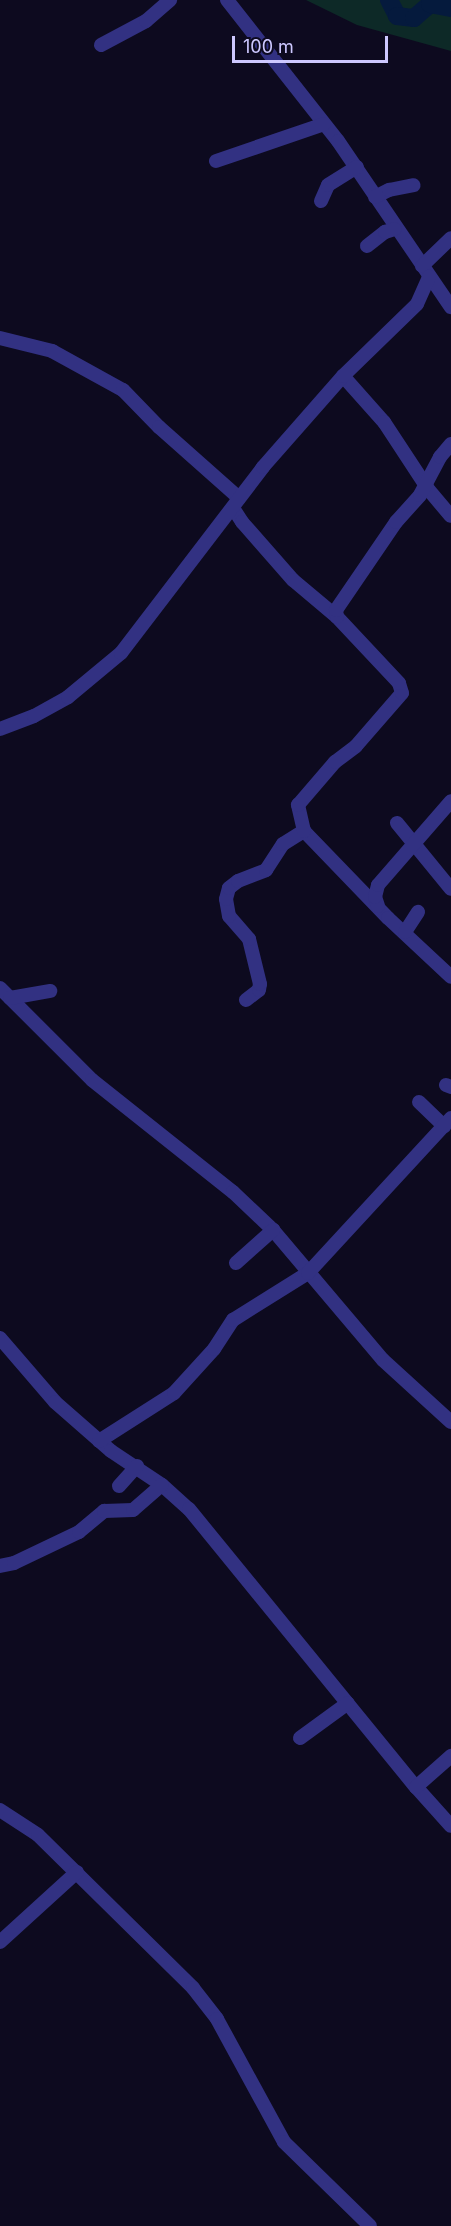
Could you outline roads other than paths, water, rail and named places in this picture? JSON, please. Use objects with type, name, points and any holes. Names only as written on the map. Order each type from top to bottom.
[{"type":"street","points":[[101,45],[146,21],[170,0]]},
{"type":"street","points":[[227,0],[357,167],[395,229],[448,304]]},
{"type":"street","points":[[216,161],[324,124]]},
{"type":"street","points":[[321,201],[328,185],[357,167]]},
{"type":"street","points":[[375,197],[389,190],[414,185]]},
{"type":"street","points":[[367,246],[385,232],[395,229]]},
{"type":"street","points":[[0,729],[50,708],[104,670],[141,629],[289,436],[343,375],[417,304],[425,272],[451,238]]},
{"type":"street","points":[[417,304],[448,304]]},
{"type":"street","points":[[0,338],[52,351],[123,390],[236,503],[242,522],[293,580],[337,617],[399,683],[402,693],[356,746],[335,762],[298,804],[304,831],[405,932],[448,966]]},
{"type":"street","points":[[343,375],[384,422],[425,483],[451,516]]},
{"type":"street","points":[[337,617],[336,610],[342,598],[396,522],[420,495],[425,483],[451,444]]},
{"type":"street","points":[[378,906],[375,897],[378,885],[451,801]]},
{"type":"street","points":[[397,823],[451,890]]},
{"type":"street","points":[[246,1000],[259,990],[260,984],[249,939],[229,916],[226,899],[229,888],[238,881],[266,870],[283,844],[304,831]]},
{"type":"street","points":[[359,886],[378,885]]},
{"type":"street","points":[[405,932],[418,912]]},
{"type":"street","points":[[5,993],[50,990]]},
{"type":"street","points":[[5,993],[92,1080],[233,1192],[273,1230],[308,1273],[354,1322],[383,1360],[451,1422]]},
{"type":"street","points":[[99,1441],[174,1393],[214,1349],[233,1320],[308,1273],[448,1122],[419,1102]]},
{"type":"street","points":[[236,1263],[273,1230]]},
{"type":"street","points":[[0,1338],[55,1402],[99,1441],[137,1466],[189,1509],[222,1546],[416,1787],[448,1818]]},
{"type":"street","points":[[119,1486],[137,1466]]},
{"type":"street","points":[[0,1566],[14,1563],[79,1532],[104,1511],[133,1510],[162,1485]]},
{"type":"street","points":[[300,1738],[348,1703]]},
{"type":"street","points":[[416,1787],[451,1756]]},
{"type":"street","points":[[0,1809],[38,1835],[205,2002],[217,2019],[284,2142],[370,2226]]},
{"type":"street","points":[[0,1942],[77,1872]]},
{"type":"waterway","points":[[389,0],[397,16],[414,18],[430,4],[451,8]]}]
